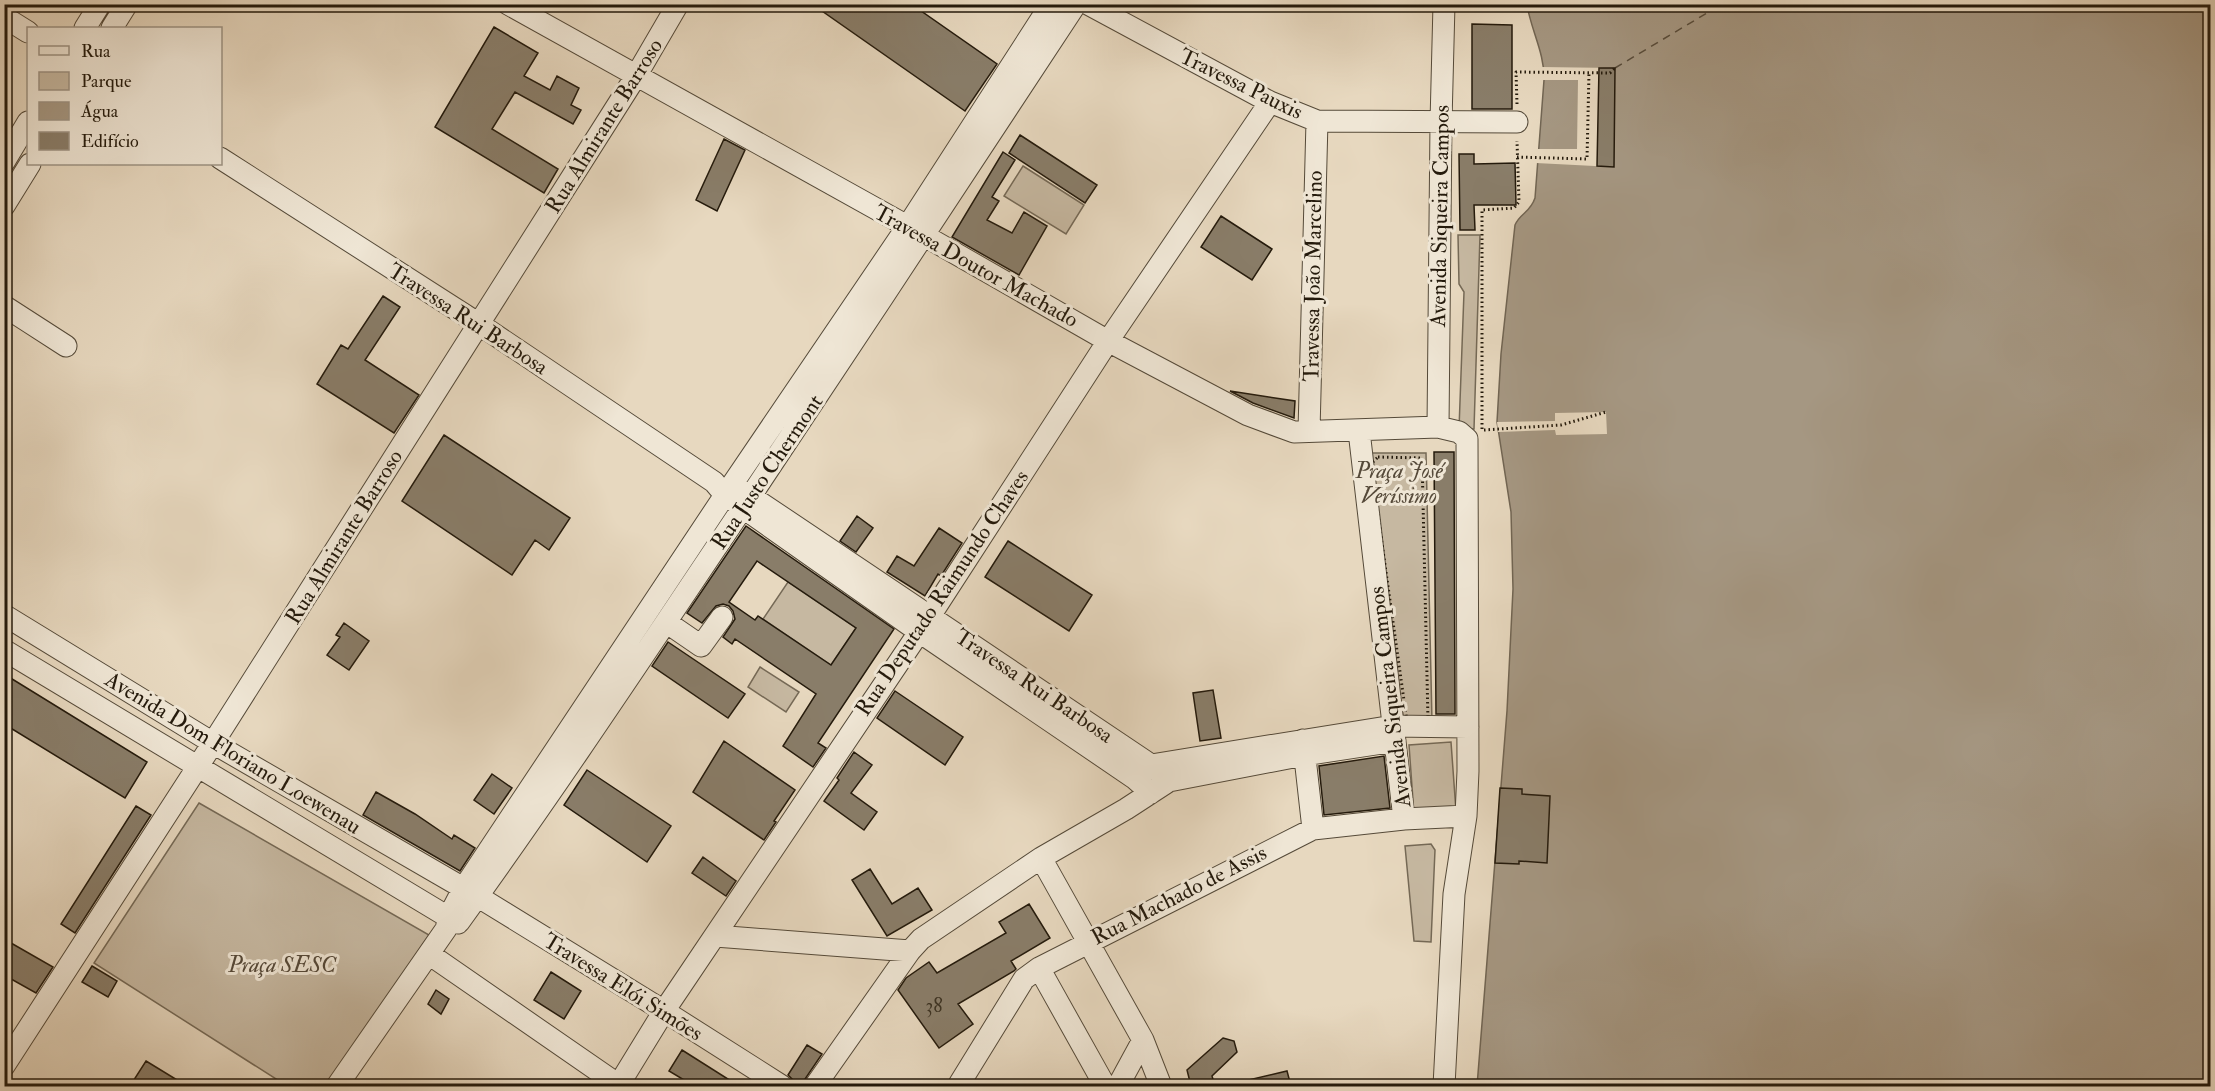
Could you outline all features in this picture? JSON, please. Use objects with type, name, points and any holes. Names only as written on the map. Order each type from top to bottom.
[{"type":"street","points":[[86,27],[100,4]]},
{"type":"street","points":[[113,27],[127,4]]},
{"type":"street","name":"Travessa Doutor Machado","points":[[508,4],[916,231],[1108,341],[1248,415],[1287,431],[1359,431],[1438,427],[1459,432],[1467,439],[1468,727]]},
{"type":"street","name":"Rua Almirante Barroso","points":[[4,1066],[198,767],[636,75],[678,4]]},
{"type":"street","name":"Rua Justo Chermont","points":[[470,893],[511,850],[747,502],[916,231],[1051,4]]},
{"type":"street","name":"Rua Justo Chermont","points":[[337,1086],[451,923],[724,487],[916,231],[1076,4]]},
{"type":"street","name":"Travessa Pauxis","points":[[1088,4],[1270,102],[1317,121],[1517,122]]},
{"type":"street","name":"Avenida Siqueira Campos","points":[[1438,427],[1444,4]]},
{"type":"street","points":[[4,17],[27,31]]},
{"type":"street","name":"Rua Deputado Raimundo Chaves","points":[[619,1086],[664,1011],[924,624],[1108,341],[1270,102]]},
{"type":"street","name":"Travessa João Marcelino","points":[[1309,431],[1317,121]]},
{"type":"street","points":[[4,162],[27,124]]},
{"type":"street","name":"Travessa Rui Barbosa","points":[[222,159],[479,324],[747,502],[924,624],[1134,778],[1151,793]]},
{"type":"street","points":[[4,206],[29,165]]},
{"type":"street","points":[[4,306],[66,346]]},
{"type":"street","name":"Avenida Siqueira Campos","points":[[1359,431],[1404,819]]},
{"type":"street","name":"Avenida Dom Floriano Loewenau","points":[[4,615],[213,743],[470,893]]},
{"type":"street","points":[[666,622],[701,646],[722,617]]},
{"type":"street","name":"Travessa Rui Barbosa","points":[[924,624],[1151,765],[1169,781]]},
{"type":"street","name":"Avenida Dom Floriano Loewenau","points":[[4,650],[451,923]]},
{"type":"street","points":[[1126,809],[1134,778],[1151,765],[1394,734],[1468,727],[1466,816],[1454,894],[1444,1086]]},
{"type":"street","points":[[815,1086],[910,951],[931,931],[1041,858],[1126,809],[1169,781],[1304,747]]},
{"type":"street","points":[[1304,747],[1313,829]]},
{"type":"street","name":"Rua Machado de Assis","points":[[958,1086],[1024,979],[1039,968],[1313,829],[1404,819],[1466,816]]},
{"type":"street","points":[[1041,858],[1143,1040],[1161,1086]]},
{"type":"street","name":"Travessa Elói Simões","points":[[470,893],[782,1086]]},
{"type":"street","points":[[715,936],[910,951]]},
{"type":"street","points":[[429,954],[619,1086]]},
{"type":"street","points":[[1039,968],[1105,1086]]},
{"type":"street","points":[[1118,1086],[1143,1040]]},
{"type":"path","points":[[1606,412],[1561,425],[1482,430],[1482,210],[1517,206],[1519,202],[1516,72],[1610,73],[1615,68]]},
{"type":"path","points":[[1517,157],[1587,159],[1589,73]]},
{"type":"path","points":[[1378,457],[1422,458],[1428,720],[1407,722],[1372,471],[1373,462],[1378,457]]},
{"type":"green space","points":[[1023,166],[1084,205],[1066,234],[1004,196]]},
{"type":"green space","points":[[1458,235],[1480,235],[1474,429],[1459,429],[1464,292],[1459,284]]},
{"type":"green space","name":"Praça José Veríssimo","points":[[1373,453],[1426,453],[1432,722],[1404,723],[1368,467],[1369,455]]},
{"type":"green space","points":[[788,582],[856,628],[831,665],[763,619]]},
{"type":"green space","points":[[760,667],[799,692],[786,712],[748,687]]},
{"type":"green space","points":[[1451,742],[1456,811],[1414,814],[1409,745]]},
{"type":"green space","name":"Praça SESC","points":[[199,803],[429,935],[328,1086],[287,1086],[94,963]]},
{"type":"green space","points":[[1431,844],[1435,850],[1431,942],[1414,941],[1405,846]]},
{"type":"water","points":[[1527,5],[2210,5],[2210,1086],[1477,1086],[1507,711],[1513,589],[1511,512],[1497,422],[1501,354],[1515,225],[1535,198],[1544,80],[1540,51]]},
{"type":"pier","points":[[1541,67],[1615,68],[1614,167],[1536,163],[1536,149],[1577,149],[1578,80],[1541,80]]},
{"type":"pier","points":[[1606,412],[1607,434],[1556,435],[1555,430],[1498,432],[1497,422],[1555,421],[1555,413]]},
{"type":"building","points":[[812,4],[911,4],[997,64],[965,111]]},
{"type":"building","points":[[1472,24],[1512,25],[1512,109],[1472,109]]},
{"type":"building","points":[[494,27],[538,53],[524,76],[550,90],[557,76],[579,88],[571,105],[581,110],[573,124],[515,92],[492,129],[558,169],[544,193],[435,127]]},
{"type":"building","points":[[1599,68],[1615,68],[1614,167],[1597,166]]},
{"type":"building","points":[[1020,135],[1097,185],[1085,203],[1009,153]]},
{"type":"building","points":[[724,139],[745,150],[717,211],[696,200]]},
{"type":"building","points":[[1003,152],[1015,160],[992,197],[999,201],[987,220],[1012,233],[1024,212],[1047,226],[1019,275],[952,237]]},
{"type":"building","points":[[1459,154],[1474,154],[1474,164],[1515,163],[1516,205],[1474,205],[1475,230],[1460,230]]},
{"type":"building","points":[[1221,216],[1272,249],[1252,280],[1201,247]]},
{"type":"building","points":[[383,296],[400,307],[365,360],[419,395],[394,433],[317,384],[341,345],[348,349]]},
{"type":"building","points":[[1230,391],[1295,401],[1294,418],[1253,403]]},
{"type":"building","points":[[444,435],[570,518],[549,550],[535,540],[512,575],[402,501]]},
{"type":"building","points":[[1434,452],[1454,452],[1455,714],[1436,714]]},
{"type":"building","points":[[857,516],[873,528],[856,552],[840,541]]},
{"type":"building","points":[[746,526],[894,629],[818,743],[826,748],[813,767],[783,746],[816,694],[735,639],[732,644],[723,637],[735,619],[729,606],[723,604],[716,606],[702,623],[687,613]],"holes":[[[757,561],[856,628],[831,665],[758,616],[755,620],[729,602]]]},
{"type":"building","points":[[939,528],[962,543],[941,576],[938,574],[925,596],[887,572],[897,556],[914,566]]},
{"type":"building","points":[[1008,541],[1092,595],[1069,631],[985,577]]},
{"type":"building","points":[[344,623],[369,641],[349,670],[327,655],[340,637],[336,635]]},
{"type":"building","points":[[668,642],[745,694],[728,718],[652,666]]},
{"type":"building","points":[[4,674],[147,762],[125,798],[4,724]]},
{"type":"building","points":[[1213,690],[1221,738],[1200,741],[1193,693]]},
{"type":"building","points":[[895,691],[963,737],[945,765],[877,718]]},
{"type":"building","points":[[724,741],[795,790],[764,840],[693,792]]},
{"type":"building","points":[[854,752],[872,765],[851,793],[877,812],[864,830],[824,801],[839,780],[837,778]]},
{"type":"building","points":[[1384,756],[1390,808],[1324,815],[1319,766]]},
{"type":"building","points":[[587,770],[671,826],[647,862],[564,805]]},
{"type":"building","points":[[492,774],[512,788],[494,814],[474,800]]},
{"type":"building","points":[[1500,788],[1522,789],[1522,794],[1550,796],[1547,863],[1519,861],[1519,864],[1495,863]]},
{"type":"building","points":[[376,792],[415,814],[452,839],[454,835],[475,848],[460,871],[363,815]]},
{"type":"building","points":[[136,806],[151,815],[75,933],[61,924]]},
{"type":"building","points":[[703,857],[736,881],[726,896],[692,873]]},
{"type":"building","points":[[870,869],[892,904],[918,888],[932,910],[887,936],[852,880]]},
{"type":"building","points":[[1029,904],[1050,938],[1011,961],[1016,969],[1014,971],[958,1004],[973,1024],[939,1048],[898,990],[906,978],[929,962],[937,973],[1006,933],[999,922]]},
{"type":"building","points":[[4,939],[53,967],[36,993],[4,975]]},
{"type":"building","points":[[92,966],[117,981],[108,997],[82,982]]},
{"type":"building","points":[[551,972],[581,991],[564,1019],[534,1000]]},
{"type":"building","points":[[436,990],[449,999],[441,1014],[428,1004]]},
{"type":"building","points":[[1223,1038],[1234,1041],[1237,1052],[1212,1076],[1215,1086],[1191,1086],[1187,1070]]},
{"type":"building","points":[[807,1045],[822,1054],[805,1079],[803,1086],[795,1086],[788,1075]]},
{"type":"building","points":[[682,1050],[739,1086],[694,1086],[669,1071]]},
{"type":"building","points":[[146,1061],[187,1086],[130,1086]]},
{"type":"building","points":[[1287,1071],[1291,1086],[1244,1086],[1244,1081]]},
{"type":"ferry route","points":[[1615,68],[1722,4]]}]
